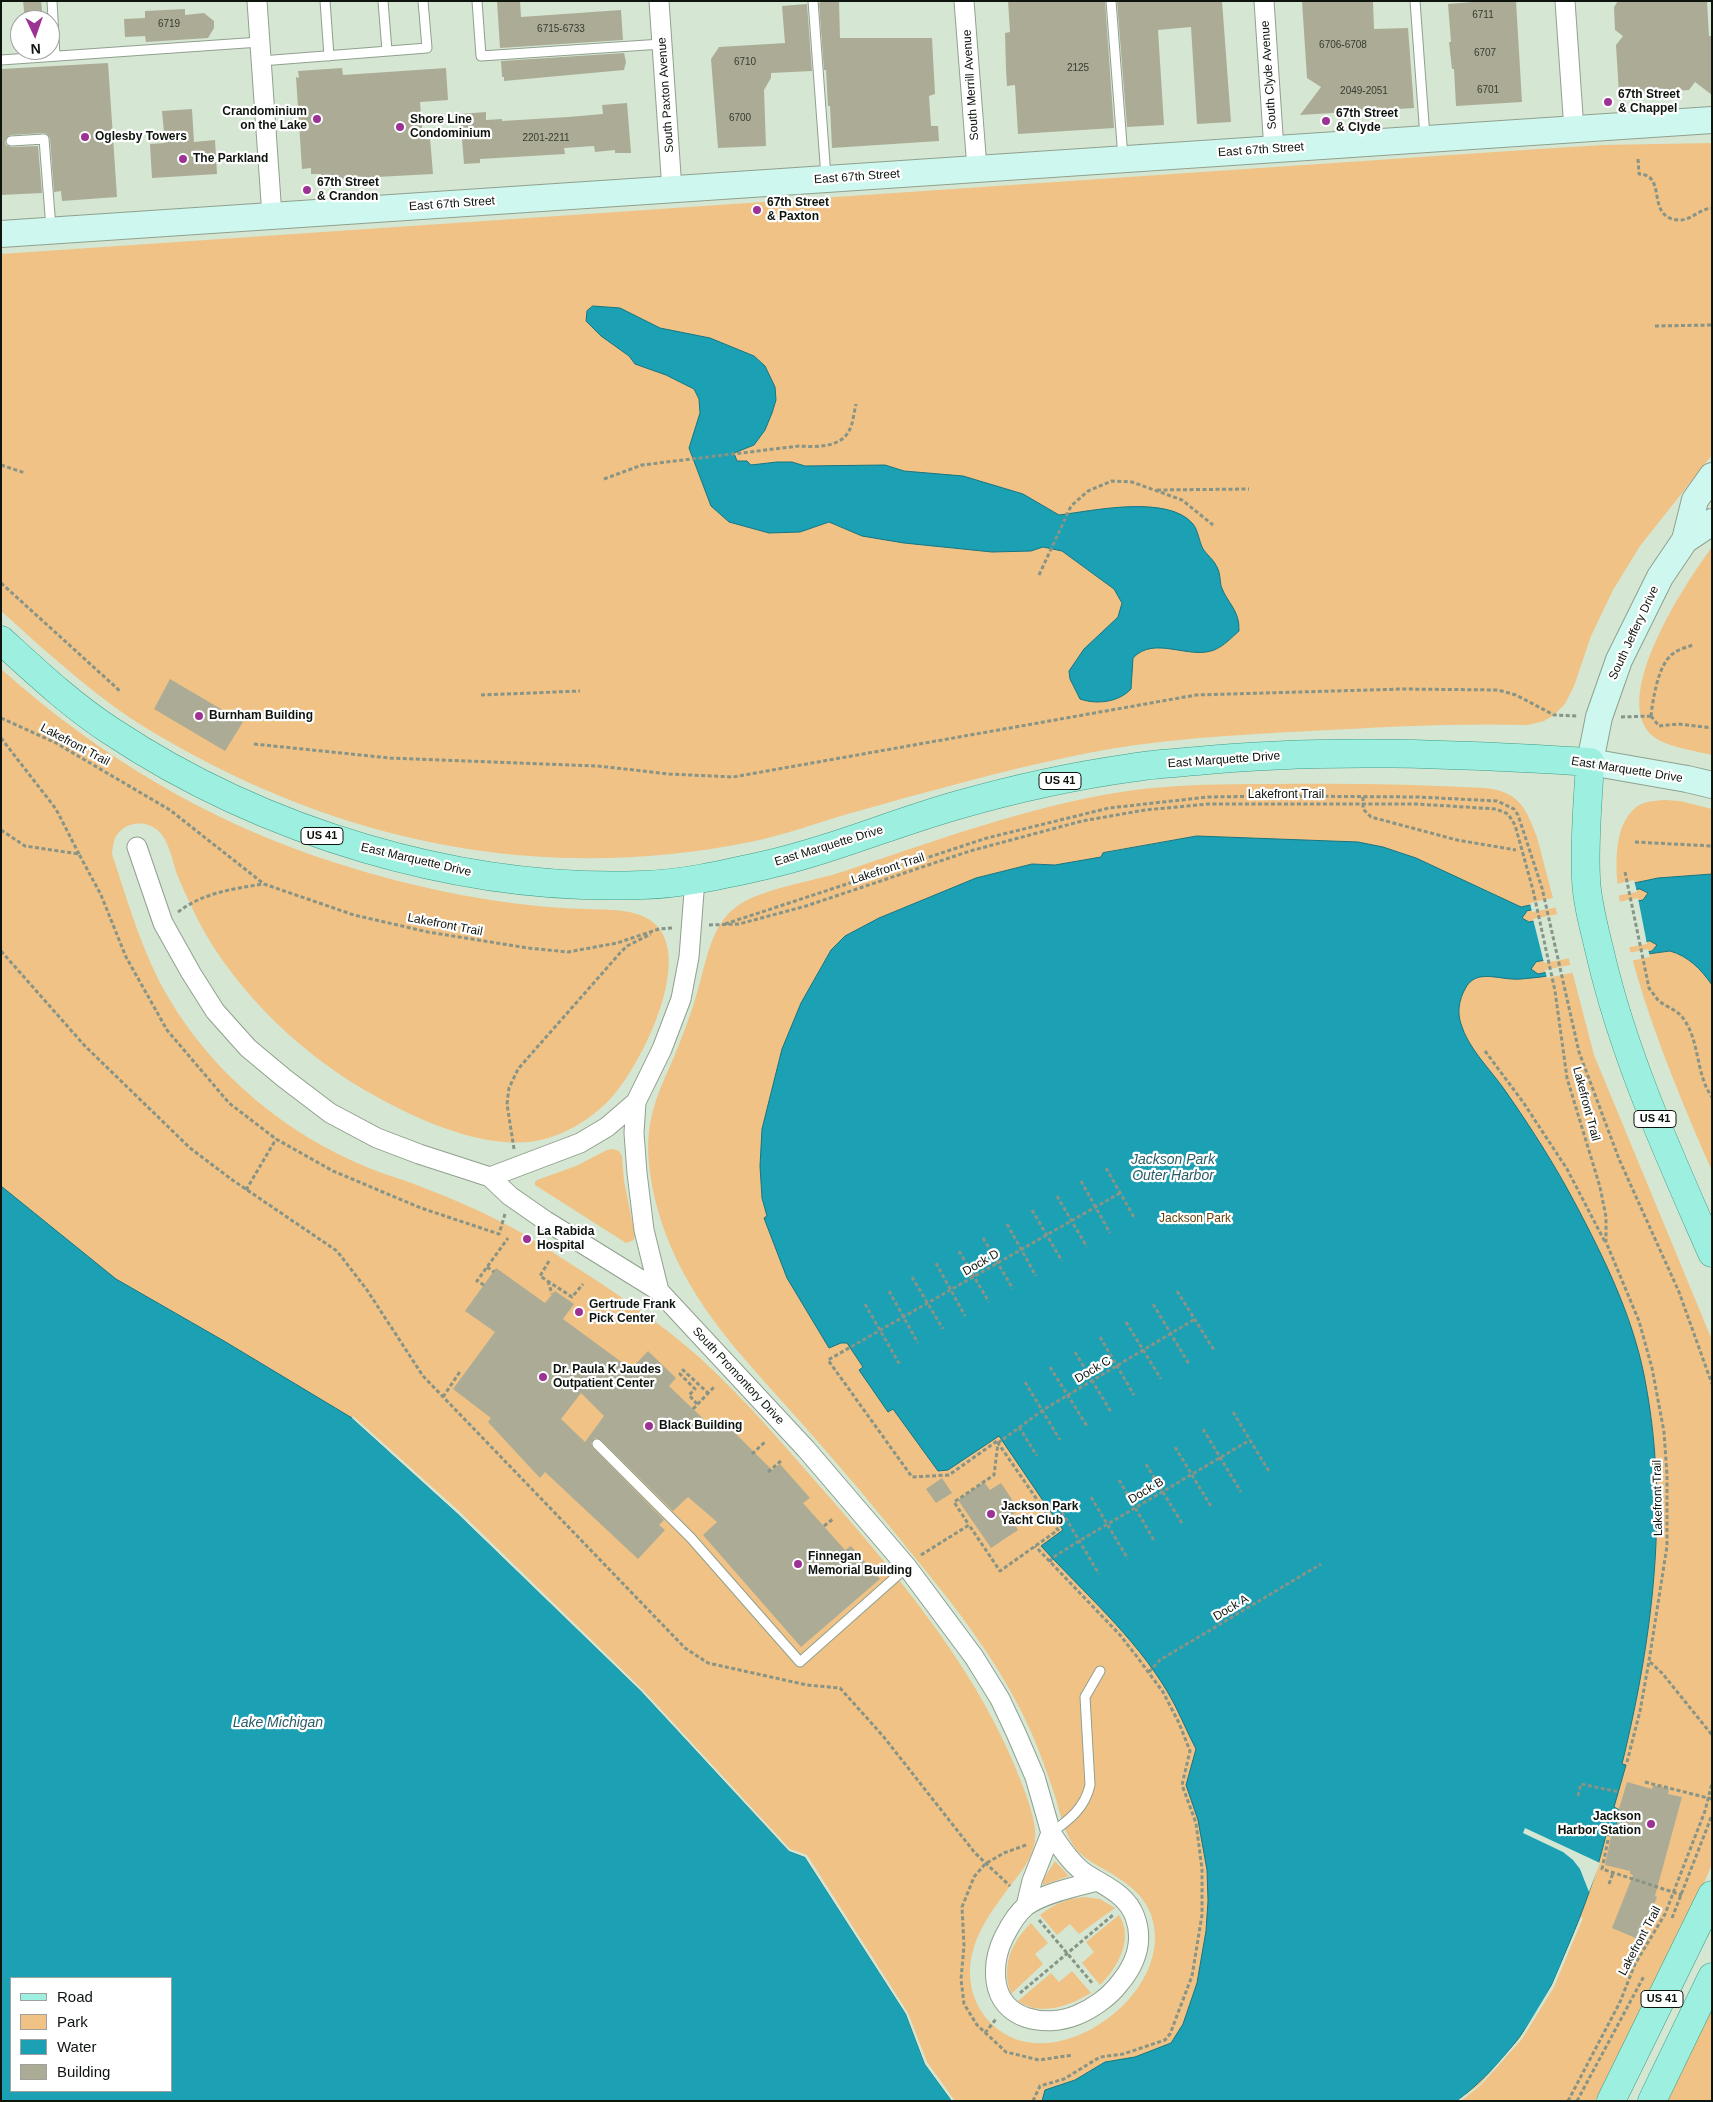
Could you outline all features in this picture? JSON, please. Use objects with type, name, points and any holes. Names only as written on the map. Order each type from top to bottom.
[{"type":"main road","name":"East Marquette Drive","points":[[1,640],[56,690],[110,730],[174,769],[246,804],[331,839],[407,860],[497,877],[572,885],[645,885],[695,879],[767,865],[957,805],[1042,784],[1132,768],[1258,755],[1386,753],[1504,756],[1590,762]]},
{"type":"main road","name":"US 41","points":[[1590,762],[1586,823],[1586,880],[1594,931],[1606,982],[1620,1027],[1644,1091],[1712,1253]]},
{"type":"main road","name":"US 41","points":[[1611,2101],[1712,1895]]},
{"type":"main road","name":"US 41","points":[[1652,2101],[1712,1977]]},
{"type":"street","points":[[257,1],[272,216]]},
{"type":"street","name":"South Paxton Avenue","points":[[659,1],[672,190]]},
{"type":"street","name":"South Merrill Avenue","points":[[964,1],[977,168]]},
{"type":"street","name":"South Clyde Avenue","points":[[1264,1],[1274,150]]},
{"type":"street","points":[[1565,1],[1574,130]]},
{"type":"street","name":"East 67th Street","points":[[1,234],[1712,120]]},
{"type":"street","name":"South Jeffery Drive","points":[[1590,762],[1600,717],[1618,660],[1660,577],[1685,540],[1695,500],[1712,476]]},
{"type":"street","name":"South Jeffery Drive","points":[[1685,540],[1712,522]]},
{"type":"street","name":"East Marquette Drive","points":[[1590,762],[1678,777],[1712,785]]},
{"type":"street","name":"South Promontory Drive","points":[[138,847],[163,922],[191,973],[215,1011],[248,1048],[330,1113],[377,1138],[490,1178],[510,1196],[546,1221],[659,1291],[806,1449],[907,1567],[974,1656],[1000,1699],[1035,1777],[1051,1833],[1065,1854],[1081,1870],[1120,1894],[1136,1918],[1138,1944],[1136,1957],[1127,1975],[1115,1990],[1094,2006],[1076,2015],[1054,2021],[1031,2019],[1014,2013],[1000,1996],[995,1973],[998,1949],[1010,1924],[1031,1912],[1060,1890],[1097,1880]]},
{"type":"street","points":[[659,1291],[644,1230],[637,1173],[634,1133],[636,1102],[662,1049],[681,999],[689,957],[695,879]]},
{"type":"street","points":[[490,1178],[580,1143],[607,1127],[636,1102]]},
{"type":"street","name":"South Promontory Drive","points":[[1031,1912],[1032,1881],[1051,1833]]},
{"type":"lane","points":[[325,1],[329,56]]},
{"type":"lane","points":[[383,1],[387,51]]},
{"type":"lane","points":[[261,61],[427,48],[423,1]]},
{"type":"lane","points":[[477,1],[480,56],[662,44]]},
{"type":"lane","points":[[813,1],[826,179]]},
{"type":"lane","points":[[1111,1],[1123,160]]},
{"type":"lane","points":[[1415,1],[1426,139]]},
{"type":"lane","points":[[60,56],[260,42]]},
{"type":"lane","points":[[11,141],[44,139],[52,231]]},
{"type":"lane","points":[[596,1444],[691,1538],[800,1662],[907,1567]]},
{"type":"lane","points":[[1051,1833],[1068,1821],[1088,1798],[1090,1786],[1085,1697],[1100,1671]]},
{"type":"path","points":[[1638,159],[1639,174],[1648,176],[1654,181],[1658,205],[1665,215],[1676,220],[1684,220],[1701,210],[1712,208]]},
{"type":"path","points":[[1655,326],[1712,325]]},
{"type":"path","points":[[604,478],[642,465],[800,446],[818,448],[840,441],[849,431],[856,404]]},
{"type":"path","points":[[1,465],[25,473]]},
{"type":"path","points":[[1040,575],[1072,506],[1088,491],[1112,481],[1132,482],[1182,500],[1213,524]]},
{"type":"path","points":[[1155,490],[1248,489]]},
{"type":"path","points":[[1,583],[120,691]]},
{"type":"path","points":[[1693,645],[1673,653],[1666,660],[1655,690],[1651,716],[1659,726],[1678,724],[1712,728]]},
{"type":"path","points":[[254,744],[390,758],[598,766],[669,774],[732,776],[1196,695],[1403,689],[1498,690],[1516,696],[1554,715]]},
{"type":"path","points":[[481,695],[580,691]]},
{"type":"path","points":[[1640,718],[1651,716]]},
{"type":"path","name":"Lakefront Trail","points":[[1,718],[56,743],[170,810],[264,884],[354,914],[428,932],[528,948],[568,952],[617,943],[660,929],[628,946],[620,953],[518,1069],[509,1088],[507,1104],[514,1143]]},
{"type":"path","points":[[1,738],[56,809],[80,854]]},
{"type":"path","name":"Lakefront Trail","points":[[1627,1762],[1640,1711],[1667,1546],[1667,1475],[1664,1432],[1652,1368],[1639,1321],[1606,1242],[1606,1217],[1600,1187],[1567,1078],[1555,991],[1533,890],[1516,825],[1508,814],[1500,810],[1418,804],[1208,804],[1108,816],[970,851],[806,906],[739,924],[723,925],[779,904],[817,894],[986,838],[1109,808],[1208,797],[1472,799],[1497,801],[1506,804],[1518,815],[1542,888],[1579,1052],[1619,1159],[1682,1299],[1712,1384]]},
{"type":"path","points":[[1362,797],[1363,810],[1371,817],[1457,840],[1516,850]]},
{"type":"path","points":[[1635,842],[1712,846]]},
{"type":"path","points":[[1625,872],[1648,988],[1659,1000],[1685,1020],[1691,1032],[1703,1080],[1712,1097]]},
{"type":"path","points":[[163,922],[194,901],[218,892],[264,884]]},
{"type":"path","points":[[1,951],[85,1046],[183,1142],[246,1190],[337,1251],[367,1290],[412,1361],[443,1398],[684,1648],[708,1662],[807,1685],[840,1688],[883,1736],[975,1853],[1010,1886]]},
{"type":"path","points":[[1485,1051],[1523,1102],[1567,1169],[1606,1242]]},
{"type":"path","points":[[246,1190],[276,1139]]},
{"type":"path","points":[[1106,1168],[1135,1219]]},
{"type":"path","points":[[1081,1181],[1110,1233]]},
{"type":"path","name":"Dock D","points":[[1000,1441],[997,1441],[949,1475],[912,1477],[828,1360],[1120,1193]]},
{"type":"path","points":[[1058,1196],[1087,1247]]},
{"type":"path","points":[[1032,1210],[1062,1261]]},
{"type":"path","points":[[488,1230],[499,1234],[503,1223]]},
{"type":"path","points":[[1007,1224],[1036,1276]]},
{"type":"path","points":[[484,1285],[477,1281],[508,1238]]},
{"type":"path","points":[[983,1238],[1013,1289]]},
{"type":"path","points":[[959,1251],[989,1302]]},
{"type":"path","points":[[549,1261],[540,1276],[572,1297],[583,1284]]},
{"type":"path","points":[[936,1263],[965,1316]]},
{"type":"path","points":[[487,1267],[494,1272]]},
{"type":"path","points":[[912,1278],[943,1329]]},
{"type":"path","points":[[548,1281],[552,1294]]},
{"type":"path","points":[[889,1291],[918,1343]]},
{"type":"path","points":[[1177,1291],[1214,1350]]},
{"type":"path","points":[[865,1304],[900,1365]]},
{"type":"path","points":[[1153,1304],[1189,1364]]},
{"type":"path","name":"Dock C","points":[[1000,1441],[1042,1410],[1195,1319]]},
{"type":"path","points":[[1126,1322],[1161,1379]]},
{"type":"path","points":[[1100,1337],[1134,1395]]},
{"type":"path","points":[[1074,1352],[1111,1412]]},
{"type":"path","points":[[1050,1367],[1087,1426]]},
{"type":"path","points":[[443,1398],[461,1370]]},
{"type":"path","points":[[697,1404],[689,1396],[695,1388],[680,1374],[683,1370],[708,1393]]},
{"type":"path","points":[[1025,1382],[1060,1440]]},
{"type":"path","points":[[693,1409],[714,1387]]},
{"type":"path","points":[[1233,1412],[1270,1473]]},
{"type":"path","points":[[1019,1427],[1037,1456]]},
{"type":"path","points":[[1203,1429],[1241,1492]]},
{"type":"path","name":"Dock B","points":[[1051,1560],[1079,1541],[1250,1440]]},
{"type":"path","points":[[752,1454],[766,1441]]},
{"type":"path","points":[[1000,1441],[1058,1530],[1000,1571],[954,1502],[994,1474],[1000,1441]]},
{"type":"path","points":[[1175,1447],[1212,1508]]},
{"type":"path","points":[[768,1472],[782,1460]]},
{"type":"path","points":[[1146,1464],[1184,1525]]},
{"type":"path","points":[[1119,1480],[1155,1542]]},
{"type":"path","points":[[1091,1497],[1128,1559]]},
{"type":"path","points":[[1062,1512],[1099,1574]]},
{"type":"path","points":[[824,1526],[834,1519]]},
{"type":"path","points":[[907,1567],[924,1553],[969,1525]]},
{"type":"path","points":[[1033,2101],[1040,2086],[1064,2079],[1100,2057],[1123,2054],[1166,2040],[1192,1976],[1202,1915],[1202,1869],[1196,1823],[1182,1785],[1190,1750],[1179,1723],[1150,1671],[1120,1635],[1051,1560],[1035,1546]]},
{"type":"path","name":"Dock A","points":[[1150,1671],[1160,1660],[1321,1564]]},
{"type":"path","points":[[1649,1661],[1662,1673],[1712,1735]]},
{"type":"path","points":[[1645,1782],[1710,1798]]},
{"type":"path","name":"Lakefront Trail","points":[[1568,2101],[1620,2002],[1635,1964],[1665,1914],[1710,1798],[1712,1783]]},
{"type":"path","points":[[1578,1796],[1581,1784],[1619,1792]]},
{"type":"path","name":"Lakefront Trail","points":[[1668,1927],[1712,1815]]},
{"type":"path","points":[[1608,1840],[1602,1869],[1682,1895]]},
{"type":"path","points":[[1609,1884],[1613,1873]]},
{"type":"path","points":[[1031,1912],[1096,1988]]},
{"type":"path","points":[[1015,1997],[1117,1912]]},
{"type":"path","name":"Lakefront Trail","points":[[1577,2101],[1647,1970]]},
{"type":"green space","points":[[1712,143],[1712,455],[1640,546],[1613,590],[1591,636],[1574,686],[1565,704],[1554,715],[1544,721],[1528,725],[1419,726],[1252,734],[1136,745],[1049,761],[992,775],[750,842],[670,854],[591,858],[513,855],[437,844],[362,825],[289,800],[217,767],[146,728],[108,702],[1,611],[1,254],[1539,149],[1604,145]]},
{"type":"green space","points":[[1712,547],[1712,755],[1674,746],[1654,737],[1642,720],[1640,697],[1645,670],[1656,642],[1685,586]]},
{"type":"green space","name":"Jackson Park","points":[[1,669],[77,731],[117,759],[201,807],[289,847],[365,872],[460,895],[524,904],[631,912],[655,924],[666,940],[669,962],[666,986],[649,1038],[624,1082],[605,1104],[573,1128],[545,1139],[525,1142],[504,1142],[460,1133],[417,1117],[379,1098],[326,1065],[276,1023],[233,975],[199,922],[179,879],[168,845],[161,833],[145,824],[133,824],[118,833],[112,851],[136,927],[159,980],[186,1025],[207,1052],[230,1076],[281,1120],[309,1138],[369,1168],[446,1197],[511,1227],[632,1305],[667,1331],[700,1358],[751,1409],[859,1531],[913,1598],[964,1669],[986,1706],[1022,1784],[1033,1819],[1034,1847],[1024,1867],[981,1930],[973,1952],[970,1976],[972,1990],[977,2003],[989,2021],[1020,2041],[1050,2043],[1080,2035],[1108,2018],[1132,1996],[1148,1969],[1155,1939],[1149,1910],[1141,1897],[1131,1887],[1087,1859],[1076,1849],[1066,1831],[1030,1728],[998,1669],[974,1633],[876,1509],[722,1331],[690,1285],[677,1259],[665,1232],[653,1191],[649,1162],[649,1133],[656,1100],[688,1020],[710,946],[720,924],[727,915],[736,907],[759,895],[833,875],[1016,816],[1086,798],[1159,787],[1198,785],[1380,784],[1486,788],[1506,793],[1520,803],[1537,837],[1594,1055],[1712,1340],[1712,1864],[1686,1928],[1595,2101],[952,2101],[925,2064],[789,1851],[224,1341],[116,1279],[1,1186]]},
{"type":"green space","points":[[1665,800],[1680,801],[1712,809],[1712,1170],[1680,1094],[1641,987],[1626,931],[1617,880],[1619,839],[1633,810],[1644,803]]},
{"type":"green space","points":[[607,1150],[619,1151],[622,1156],[624,1181],[635,1235],[634,1240],[626,1243],[535,1185],[537,1180],[576,1166]]},
{"type":"green space","points":[[1055,1861],[1069,1876],[1043,1885],[1043,1880]]},
{"type":"green space","points":[[1084,1897],[1100,1899],[1115,1908],[1079,1934],[1070,1924],[1057,1935],[1040,1915],[1060,1903]]},
{"type":"green space","points":[[1119,1915],[1125,1934],[1122,1952],[1113,1970],[1100,1985],[1082,1963],[1094,1952],[1086,1942]]},
{"type":"green space","points":[[1031,1923],[1048,1943],[1035,1954],[1043,1964],[1011,1994],[1007,1974],[1010,1955],[1018,1939]]},
{"type":"green space","points":[[1072,1971],[1091,1993],[1074,2002],[1055,2008],[1036,2008],[1018,2001],[1051,1973],[1059,1982]]},
{"type":"green space","points":[[1712,2007],[1712,2101],[1666,2101]]},
{"type":"water","points":[[593,306],[620,308],[660,328],[710,338],[754,356],[765,366],[775,387],[776,400],[765,430],[754,445],[734,453],[737,461],[747,461],[751,465],[792,462],[805,466],[885,465],[904,471],[963,476],[1023,494],[1059,515],[1109,508],[1148,507],[1166,509],[1181,515],[1195,526],[1203,549],[1217,567],[1221,586],[1235,612],[1239,631],[1214,650],[1194,652],[1151,648],[1141,651],[1133,658],[1131,689],[1126,693],[1120,697],[1100,702],[1080,699],[1070,679],[1069,671],[1084,649],[1118,617],[1122,603],[1114,589],[1062,551],[1043,547],[1031,551],[992,552],[904,543],[862,536],[829,522],[800,532],[769,533],[729,522],[711,506],[689,448],[700,413],[699,399],[694,389],[666,375],[635,364],[629,356],[601,336],[586,321],[587,311]]},
{"type":"water","name":"Jackson Park Outer Harbor","points":[[1197,836],[1358,842],[1383,847],[1416,858],[1521,907],[1658,878],[1712,874],[1712,985],[1694,964],[1683,956],[1670,951],[1540,977],[1513,979],[1489,976],[1475,978],[1470,982],[1461,997],[1459,1011],[1464,1033],[1480,1058],[1514,1103],[1560,1175],[1597,1245],[1625,1309],[1639,1353],[1652,1424],[1656,1472],[1657,1521],[1649,1619],[1642,1668],[1622,1764],[1626,1765],[1614,1807],[1629,1815],[1611,1836],[1606,1835],[1580,1917],[1556,1976],[1542,2003],[1522,2034],[1498,2063],[1457,2101],[1042,2101],[1045,2090],[1075,2080],[1105,2062],[1135,2057],[1171,2043],[1183,2024],[1197,1983],[1206,1931],[1208,1901],[1207,1870],[1198,1820],[1186,1785],[1196,1749],[1175,1705],[1154,1671],[1108,1615],[1041,1546],[1063,1530],[999,1436],[948,1470],[938,1471],[893,1409],[888,1412],[859,1370],[863,1367],[847,1343],[841,1343],[829,1348],[787,1278],[764,1218],[767,1216],[762,1198],[760,1166],[762,1129],[782,1049],[801,1003],[831,950],[845,936],[879,918],[976,878],[1032,864],[1055,865],[1101,857],[1103,853]],"holes":[[[1640,889],[1648,893],[1643,900],[1529,922],[1522,918],[1527,911]],[[1650,941],[1657,945],[1652,951],[1538,974],[1531,969],[1536,962]]]},
{"type":"water","name":"Lake Michigan","points":[[1,1186],[116,1279],[352,1418],[457,1513],[641,1691],[789,1851],[805,1857],[906,2014],[925,2064],[952,2101],[1,2101]]},
{"type":"pier","points":[[1634,880],[1637,892],[1532,912],[1530,903]]},
{"type":"pier","points":[[1638,898],[1647,944],[1544,963],[1533,919]]},
{"type":"pier","points":[[1648,949],[1650,957],[1547,978],[1545,970]]},
{"type":"pier","points":[[353,1416],[459,1511],[643,1690],[790,1849],[807,1855],[908,2013],[927,2062],[955,2101],[952,2101],[925,2064],[906,2014],[805,1857],[789,1851],[641,1691],[457,1513],[352,1418]]},
{"type":"pier","points":[[1525,1828],[1600,1863],[1589,1892],[1580,1869],[1573,1860],[1563,1852],[1523,1833]]},
{"type":"pier","points":[[1581,1917],[1583,1918],[1554,1987],[1522,2039],[1481,2085],[1461,2101],[1457,2101],[1480,2084],[1520,2038],[1552,1985]]},
{"type":"building","points":[[23,1],[41,1],[42,10],[24,10]]},
{"type":"building","points":[[497,1],[520,1],[521,17],[621,10],[623,40],[500,48]]},
{"type":"building","points":[[823,1],[839,1],[840,38],[932,38],[935,94],[929,96],[931,126],[938,126],[939,141],[832,148],[830,106],[828,106],[826,70],[824,70],[819,3]]},
{"type":"building","points":[[1008,1],[1105,1],[1114,128],[1018,134],[1015,85],[1007,86],[1005,33],[1010,32]]},
{"type":"building","points":[[1117,1],[1222,1],[1231,122],[1197,124],[1191,27],[1158,30],[1164,125],[1127,127]]},
{"type":"building","points":[[1302,1],[1373,1],[1374,29],[1408,28],[1414,108],[1300,115],[1321,87],[1307,78]]},
{"type":"building","points":[[1516,1],[1522,102],[1456,106],[1454,69],[1452,69],[1449,42],[1451,42],[1448,4]]},
{"type":"building","points":[[1618,1],[1707,1],[1709,36],[1712,36],[1712,95],[1695,82],[1689,90],[1619,94],[1616,45],[1623,36],[1615,30],[1614,7]]},
{"type":"building","points":[[807,4],[812,71],[771,73],[771,78],[764,90],[766,146],[718,148],[711,59],[719,47],[785,43],[782,6]]},
{"type":"building","points":[[185,9],[185,15],[204,13],[214,21],[214,28],[208,38],[146,42],[145,36],[125,37],[124,19],[145,18],[145,11]]},
{"type":"building","points":[[624,53],[626,62],[624,70],[504,81],[504,77],[502,77],[501,61]]},
{"type":"building","name":"Oglesby Towers","points":[[108,63],[117,197],[62,201],[61,191],[54,192],[50,138],[44,133],[10,135],[5,141],[6,145],[11,147],[38,146],[42,193],[1,195],[1,69]]},
{"type":"building","points":[[342,68],[343,75],[446,68],[448,100],[420,102],[423,139],[430,138],[433,174],[321,180],[321,174],[311,174],[311,168],[302,169],[296,77],[299,78],[298,71]]},
{"type":"building","points":[[627,103],[631,153],[615,153],[615,150],[595,152],[594,146],[564,148],[565,154],[480,159],[480,163],[464,164],[460,114],[486,112],[486,120],[502,119],[502,121],[568,117],[603,114],[602,105]]},
{"type":"building","name":"The Parkland","points":[[192,109],[194,142],[215,140],[217,174],[152,178],[150,144],[165,143],[162,111]]},
{"type":"building","name":"Burnham Building","points":[[170,679],[243,722],[225,751],[154,709]]},
{"type":"building","points":[[496,1268],[545,1303],[555,1291],[574,1304],[563,1319],[631,1369],[648,1351],[676,1378],[669,1386],[716,1431],[725,1423],[772,1470],[780,1464],[810,1498],[803,1503],[845,1550],[851,1546],[880,1579],[801,1647],[703,1535],[717,1522],[688,1497],[673,1511],[601,1440],[595,1438],[591,1443],[593,1448],[664,1520],[659,1525],[665,1530],[638,1559],[545,1472],[540,1478],[488,1422],[491,1418],[453,1389],[495,1332],[465,1311]],"holes":[[[581,1393],[604,1416],[585,1442],[561,1419]]]},
{"type":"building","points":[[942,1478],[952,1493],[936,1503],[926,1489]]},
{"type":"building","name":"Jackson Park Yacht Club","points":[[984,1482],[990,1490],[1001,1483],[1019,1510],[1009,1517],[1018,1530],[991,1548],[958,1500]]},
{"type":"building","name":"Jackson Harbor Station","points":[[1627,1782],[1652,1789],[1653,1785],[1669,1789],[1668,1794],[1682,1797],[1655,1896],[1657,1897],[1640,1940],[1612,1928],[1633,1875],[1630,1874],[1630,1871],[1605,1865],[1611,1836],[1622,1813],[1618,1812]]},
{"type":"place","name":"67th Street & Chappel","points":[[1608,102]]},
{"type":"place","name":"Crandominium on the Lake","points":[[317,119]]},
{"type":"place","name":"67th Street & Clyde","points":[[1326,121]]},
{"type":"place","name":"Shore Line Condominium","points":[[400,127]]},
{"type":"place","name":"Oglesby Towers","points":[[85,137]]},
{"type":"place","name":"The Parkland","points":[[183,159]]},
{"type":"place","name":"67th Street & Crandon","points":[[307,190]]},
{"type":"place","name":"67th Street & Paxton","points":[[757,210]]},
{"type":"place","name":"Burnham Building","points":[[199,716]]},
{"type":"place","name":"La Rabida Hospital","points":[[527,1239]]},
{"type":"place","name":"Gertrude Frank Pick Center","points":[[579,1312]]},
{"type":"place","name":"Dr. Paula K Jaudes Outpatient Center","points":[[543,1377]]},
{"type":"place","name":"Black Building","points":[[649,1426]]},
{"type":"place","name":"Jackson Park Yacht Club","points":[[991,1514]]},
{"type":"place","name":"Finnegan Memorial Building","points":[[798,1564]]},
{"type":"place","name":"Jackson Harbor Station","points":[[1651,1824]]}]
